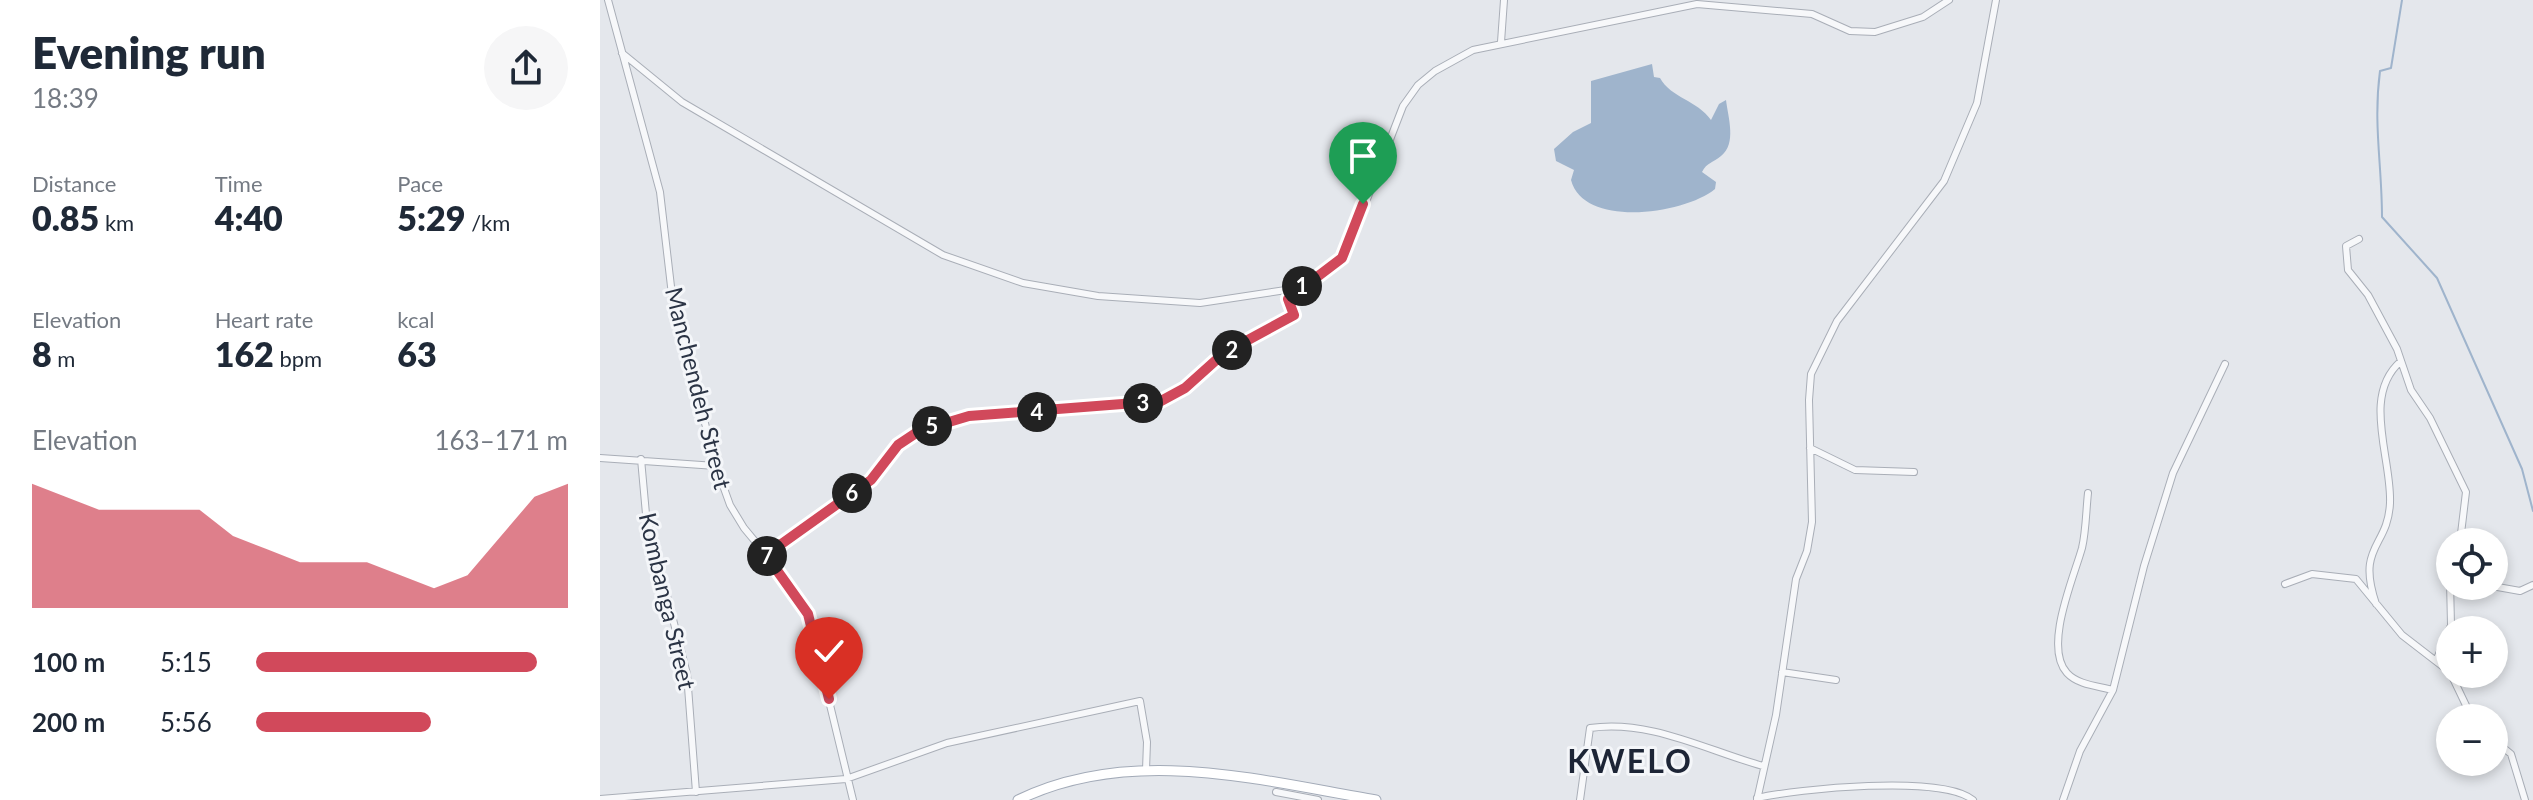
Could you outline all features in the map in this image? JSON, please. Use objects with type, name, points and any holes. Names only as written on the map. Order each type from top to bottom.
[{"type":"main road","points":[[1018,800],[1086,776],[1146,770],[1245,777],[1344,798],[1376,800]]},
{"type":"street","name":"Manchendeh Street","points":[[608,0],[660,192],[672,295],[716,466],[730,505],[801,601],[813,628],[853,800]]},
{"type":"street","points":[[1501,42],[1504,0]]},
{"type":"street","points":[[766,555],[871,480],[898,445],[919,431],[969,416],[1161,401],[1185,388],[1224,353],[1294,315],[1288,299],[1342,258],[1389,135],[1418,85],[1458,56],[1501,42],[1697,4],[1812,14],[1850,31],[1875,32],[1923,17],[1949,0]]},
{"type":"street","points":[[1973,800],[1943,790],[1896,784],[1780,793],[1757,799],[1782,672],[1796,579],[1807,551],[1812,522],[1809,400],[1816,360],[1837,321],[1871,271],[1902,238],[1944,181],[1977,103],[1996,0]]},
{"type":"street","points":[[600,22],[611,18]]},
{"type":"street","points":[[622,53],[682,102],[913,239],[985,272],[1058,290],[1169,302],[1235,300],[1299,288]]},
{"type":"street","points":[[2359,239],[2346,246],[2348,270],[2368,295],[2401,360],[2411,390],[2430,418],[2466,492],[2462,528]]},
{"type":"street","points":[[2376,604],[2369,582],[2369,557],[2390,506],[2383,456],[2382,385],[2389,370],[2401,360]]},
{"type":"street","points":[[2063,800],[2080,751],[2113,690],[2165,495],[2225,364]]},
{"type":"street","points":[[1810,448],[1855,470],[1914,472]]},
{"type":"street","points":[[600,458],[716,466]]},
{"type":"street","name":"Kombanga Street","points":[[641,459],[646,514],[689,682],[696,792]]},
{"type":"street","points":[[2088,493],[2082,547],[2064,604],[2059,654],[2067,673],[2079,681],[2113,690]]},
{"type":"street","points":[[2285,584],[2312,574],[2346,577],[2365,586],[2402,635],[2436,661]]},
{"type":"street","points":[[2508,589],[2520,591],[2533,585]]},
{"type":"street","points":[[1782,672],[1836,680]]},
{"type":"street","points":[[600,799],[846,779],[947,743],[1140,701],[1147,742],[1146,770]]},
{"type":"street","points":[[1580,800],[1590,728],[1609,725],[1664,733],[1763,766]]},
{"type":"street","points":[[2508,752],[2525,800]]},
{"type":"street","points":[[1276,792],[1318,800]]},
{"type":"water","points":[[1652,64],[1654,77],[1660,78],[1711,120],[1719,104],[1726,100],[1729,145],[1702,172],[1716,182],[1715,189],[1701,198],[1660,210],[1614,211],[1595,206],[1580,195],[1571,180],[1574,170],[1556,161],[1554,149],[1573,132],[1591,123],[1591,81]]},
{"type":"waterway","points":[[2402,0],[2391,68],[2380,71],[2378,90],[2382,217],[2437,278],[2522,469],[2533,511]]},
{"type":"district","name":"KWELO","points":[[1630,760]]},
{"type":"route","points":[[829,699],[808,614],[766,555],[871,480],[884,468],[898,445],[919,431],[969,416],[1161,401],[1185,388],[1224,353],[1294,315],[1288,299],[1342,258],[1363,204]]}]
